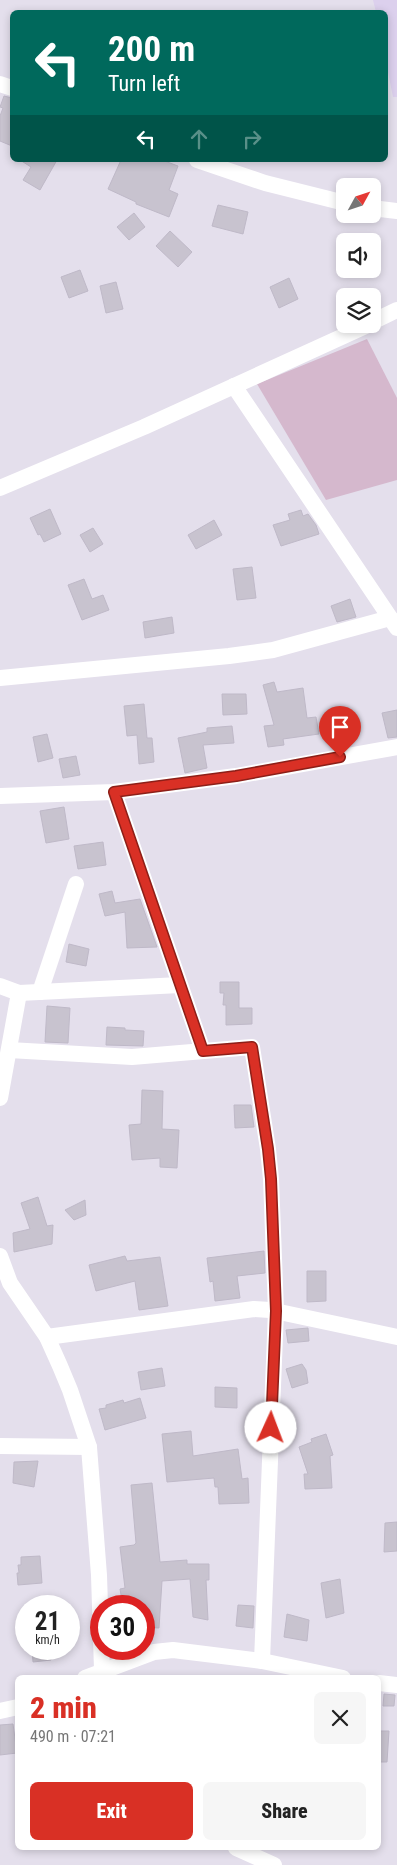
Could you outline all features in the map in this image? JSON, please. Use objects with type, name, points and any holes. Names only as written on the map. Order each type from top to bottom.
[{"type":"street","points":[[203,162],[265,183],[336,201]]},
{"type":"street","points":[[381,209],[397,211]]},
{"type":"street","points":[[381,318],[397,310]]},
{"type":"street","points":[[2,493],[349,333]]},
{"type":"street","points":[[0,678],[273,650],[394,623],[234,386]]},
{"type":"street","points":[[0,796],[114,792],[236,776],[397,747]]},
{"type":"street","points":[[114,792],[203,1051]]},
{"type":"street","points":[[40,992],[76,884]]},
{"type":"street","points":[[0,986],[19,993],[180,985]]},
{"type":"street","points":[[0,1098],[19,993]]},
{"type":"street","points":[[9,1050],[132,1057],[252,1047],[271,1179],[276,1311],[262,1661]]},
{"type":"street","points":[[0,1256],[10,1283],[47,1338],[70,1390],[89,1447],[104,1674],[154,1652],[173,1650],[262,1661],[329,1675]]},
{"type":"street","points":[[47,1338],[254,1308],[276,1311],[397,1338]]},
{"type":"street","points":[[0,1446],[89,1447]]},
{"type":"street","points":[[381,1683],[397,1685]]},
{"type":"street","points":[[0,1711],[15,1708]]},
{"type":"street","points":[[240,1850],[274,1865]]},
{"type":"shaded area","points":[[373,0],[397,0],[397,97],[393,97],[388,72],[388,10],[376,10]]},
{"type":"shaded area","points":[[367,339],[397,398],[397,480],[326,500],[257,384]]},
{"type":"building","points":[[4,96],[10,98],[10,145],[0,141],[0,116],[3,108],[0,107]]},
{"type":"building","points":[[23,162],[56,162],[40,190],[23,180],[31,167]]},
{"type":"building","points":[[120,162],[167,162],[178,166],[169,190],[178,194],[169,217],[136,204],[136,202],[108,189]]},
{"type":"building","points":[[218,205],[248,212],[243,234],[212,226]]},
{"type":"building","points":[[134,213],[145,227],[129,240],[117,227]]},
{"type":"building","points":[[170,231],[192,252],[178,267],[156,246]]},
{"type":"building","points":[[80,270],[88,291],[69,298],[61,277]]},
{"type":"building","points":[[289,278],[298,299],[279,308],[270,287]]},
{"type":"building","points":[[116,282],[123,309],[106,313],[100,286]]},
{"type":"building","points":[[50,509],[61,534],[44,542],[40,534],[38,535],[30,518]]},
{"type":"building","points":[[301,510],[303,516],[308,514],[316,525],[319,534],[281,546],[273,525],[290,520],[288,514]]},
{"type":"building","points":[[214,520],[222,535],[196,549],[188,535]]},
{"type":"building","points":[[93,528],[103,544],[90,552],[80,535]]},
{"type":"building","points":[[252,567],[256,598],[237,600],[233,569]]},
{"type":"building","points":[[84,579],[92,599],[103,595],[109,610],[82,620],[68,585]]},
{"type":"building","points":[[350,599],[356,617],[337,622],[331,606]]},
{"type":"building","points":[[172,617],[174,633],[145,638],[143,622]]},
{"type":"building","points":[[274,682],[277,692],[303,688],[307,718],[316,717],[319,734],[283,739],[284,745],[268,747],[264,726],[274,725],[263,685]]},
{"type":"building","points":[[222,694],[246,694],[247,714],[223,715]]},
{"type":"building","points":[[144,704],[147,738],[152,738],[154,762],[139,764],[137,735],[127,736],[124,706]]},
{"type":"building","points":[[397,710],[397,737],[388,738],[382,713]]},
{"type":"building","points":[[232,726],[234,743],[203,745],[207,768],[185,773],[178,738],[207,732],[207,728]]},
{"type":"building","points":[[47,734],[53,758],[38,762],[33,737]]},
{"type":"building","points":[[76,756],[80,775],[63,778],[59,759]]},
{"type":"building","points":[[64,807],[69,839],[46,843],[40,811]]},
{"type":"building","points":[[103,842],[106,865],[78,869],[74,846]]},
{"type":"building","points":[[112,891],[115,903],[140,899],[157,947],[127,948],[125,912],[105,916],[99,894]]},
{"type":"building","points":[[69,944],[89,949],[86,966],[66,962]]},
{"type":"building","points":[[220,982],[239,982],[239,1008],[252,1008],[252,1024],[226,1025],[226,1005],[223,1005],[224,993],[220,993]]},
{"type":"building","points":[[47,1006],[70,1008],[68,1043],[45,1042]]},
{"type":"building","points":[[107,1027],[144,1031],[143,1046],[106,1045]]},
{"type":"building","points":[[142,1090],[163,1091],[162,1129],[179,1130],[177,1168],[160,1167],[160,1158],[132,1160],[129,1125],[141,1124]]},
{"type":"building","points":[[234,1105],[251,1105],[254,1127],[235,1128]]},
{"type":"building","points":[[38,1197],[47,1226],[53,1225],[52,1244],[14,1252],[13,1233],[30,1229],[21,1203]]},
{"type":"building","points":[[85,1200],[86,1215],[74,1220],[65,1210]]},
{"type":"building","points":[[264,1251],[265,1273],[237,1276],[240,1298],[215,1301],[213,1281],[210,1282],[207,1258]]},
{"type":"building","points":[[125,1256],[127,1261],[160,1257],[168,1306],[139,1310],[135,1281],[96,1291],[89,1265]]},
{"type":"building","points":[[307,1271],[326,1271],[326,1301],[307,1302]]},
{"type":"building","points":[[308,1328],[309,1341],[288,1343],[286,1330]]},
{"type":"building","points":[[302,1364],[306,1370],[308,1383],[292,1388],[286,1369]]},
{"type":"building","points":[[162,1368],[165,1386],[141,1390],[138,1372]]},
{"type":"building","points":[[215,1387],[237,1388],[237,1408],[215,1407]]},
{"type":"building","points":[[140,1398],[146,1418],[105,1430],[99,1409],[106,1408],[106,1405],[123,1400],[124,1403]]},
{"type":"building","points":[[191,1431],[193,1456],[238,1449],[242,1479],[248,1478],[249,1503],[219,1504],[218,1487],[215,1487],[214,1478],[167,1482],[162,1434]]},
{"type":"building","points":[[326,1434],[333,1455],[330,1456],[332,1488],[305,1489],[304,1474],[308,1474],[299,1447],[312,1442],[311,1439]]},
{"type":"building","points":[[38,1461],[34,1487],[13,1483],[14,1462]]},
{"type":"building","points":[[152,1483],[160,1562],[187,1560],[187,1564],[209,1564],[209,1580],[206,1580],[208,1620],[193,1617],[190,1579],[162,1581],[159,1628],[155,1628],[155,1595],[121,1595],[120,1589],[125,1588],[120,1547],[136,1543],[131,1485]]},
{"type":"building","points":[[397,1522],[397,1551],[384,1552],[385,1523]]},
{"type":"building","points":[[40,1556],[42,1583],[18,1585],[17,1573],[19,1573],[18,1565],[21,1565],[21,1557]]},
{"type":"building","points":[[340,1579],[344,1613],[326,1618],[321,1583]]},
{"type":"building","points":[[238,1605],[254,1606],[253,1628],[236,1626]]},
{"type":"building","points":[[287,1614],[309,1620],[307,1641],[284,1637]]},
{"type":"building","points":[[33,1660],[51,1660],[33,1662]]},
{"type":"building","points":[[384,1694],[395,1695],[394,1706],[383,1706]]},
{"type":"building","points":[[13,1724],[15,1753],[0,1755],[0,1725]]},
{"type":"building","points":[[381,1731],[389,1731],[387,1762],[381,1762]]},
{"type":"route","points":[[271,1428],[276,1311],[271,1179],[252,1047],[203,1051],[114,792],[236,776],[340,757]]}]
